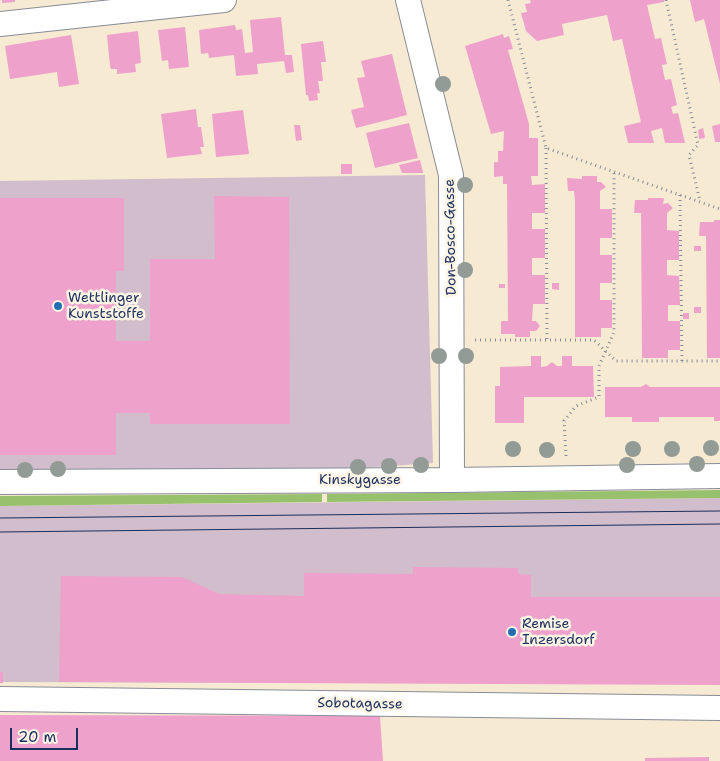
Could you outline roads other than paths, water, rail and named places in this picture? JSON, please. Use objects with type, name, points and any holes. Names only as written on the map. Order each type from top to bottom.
[{"type":"street","points":[[0,24],[224,0]]},
{"type":"street","name":"Don-Bosco-Gasse","points":[[408,0],[451,174],[452,480]]},
{"type":"street","name":"Kinskygasse","points":[[0,482],[452,480],[720,476]]},
{"type":"street","name":"Sobotagasse","points":[[0,699],[720,708]]},
{"type":"tram line","points":[[0,518],[720,511]]},
{"type":"tram line","points":[[0,532],[720,524]]},
{"type":"place","name":"Wettlinger Kunststoffe","points":[[58,306]]},
{"type":"place","name":"Remise Inzersdorf","points":[[512,632]]}]
